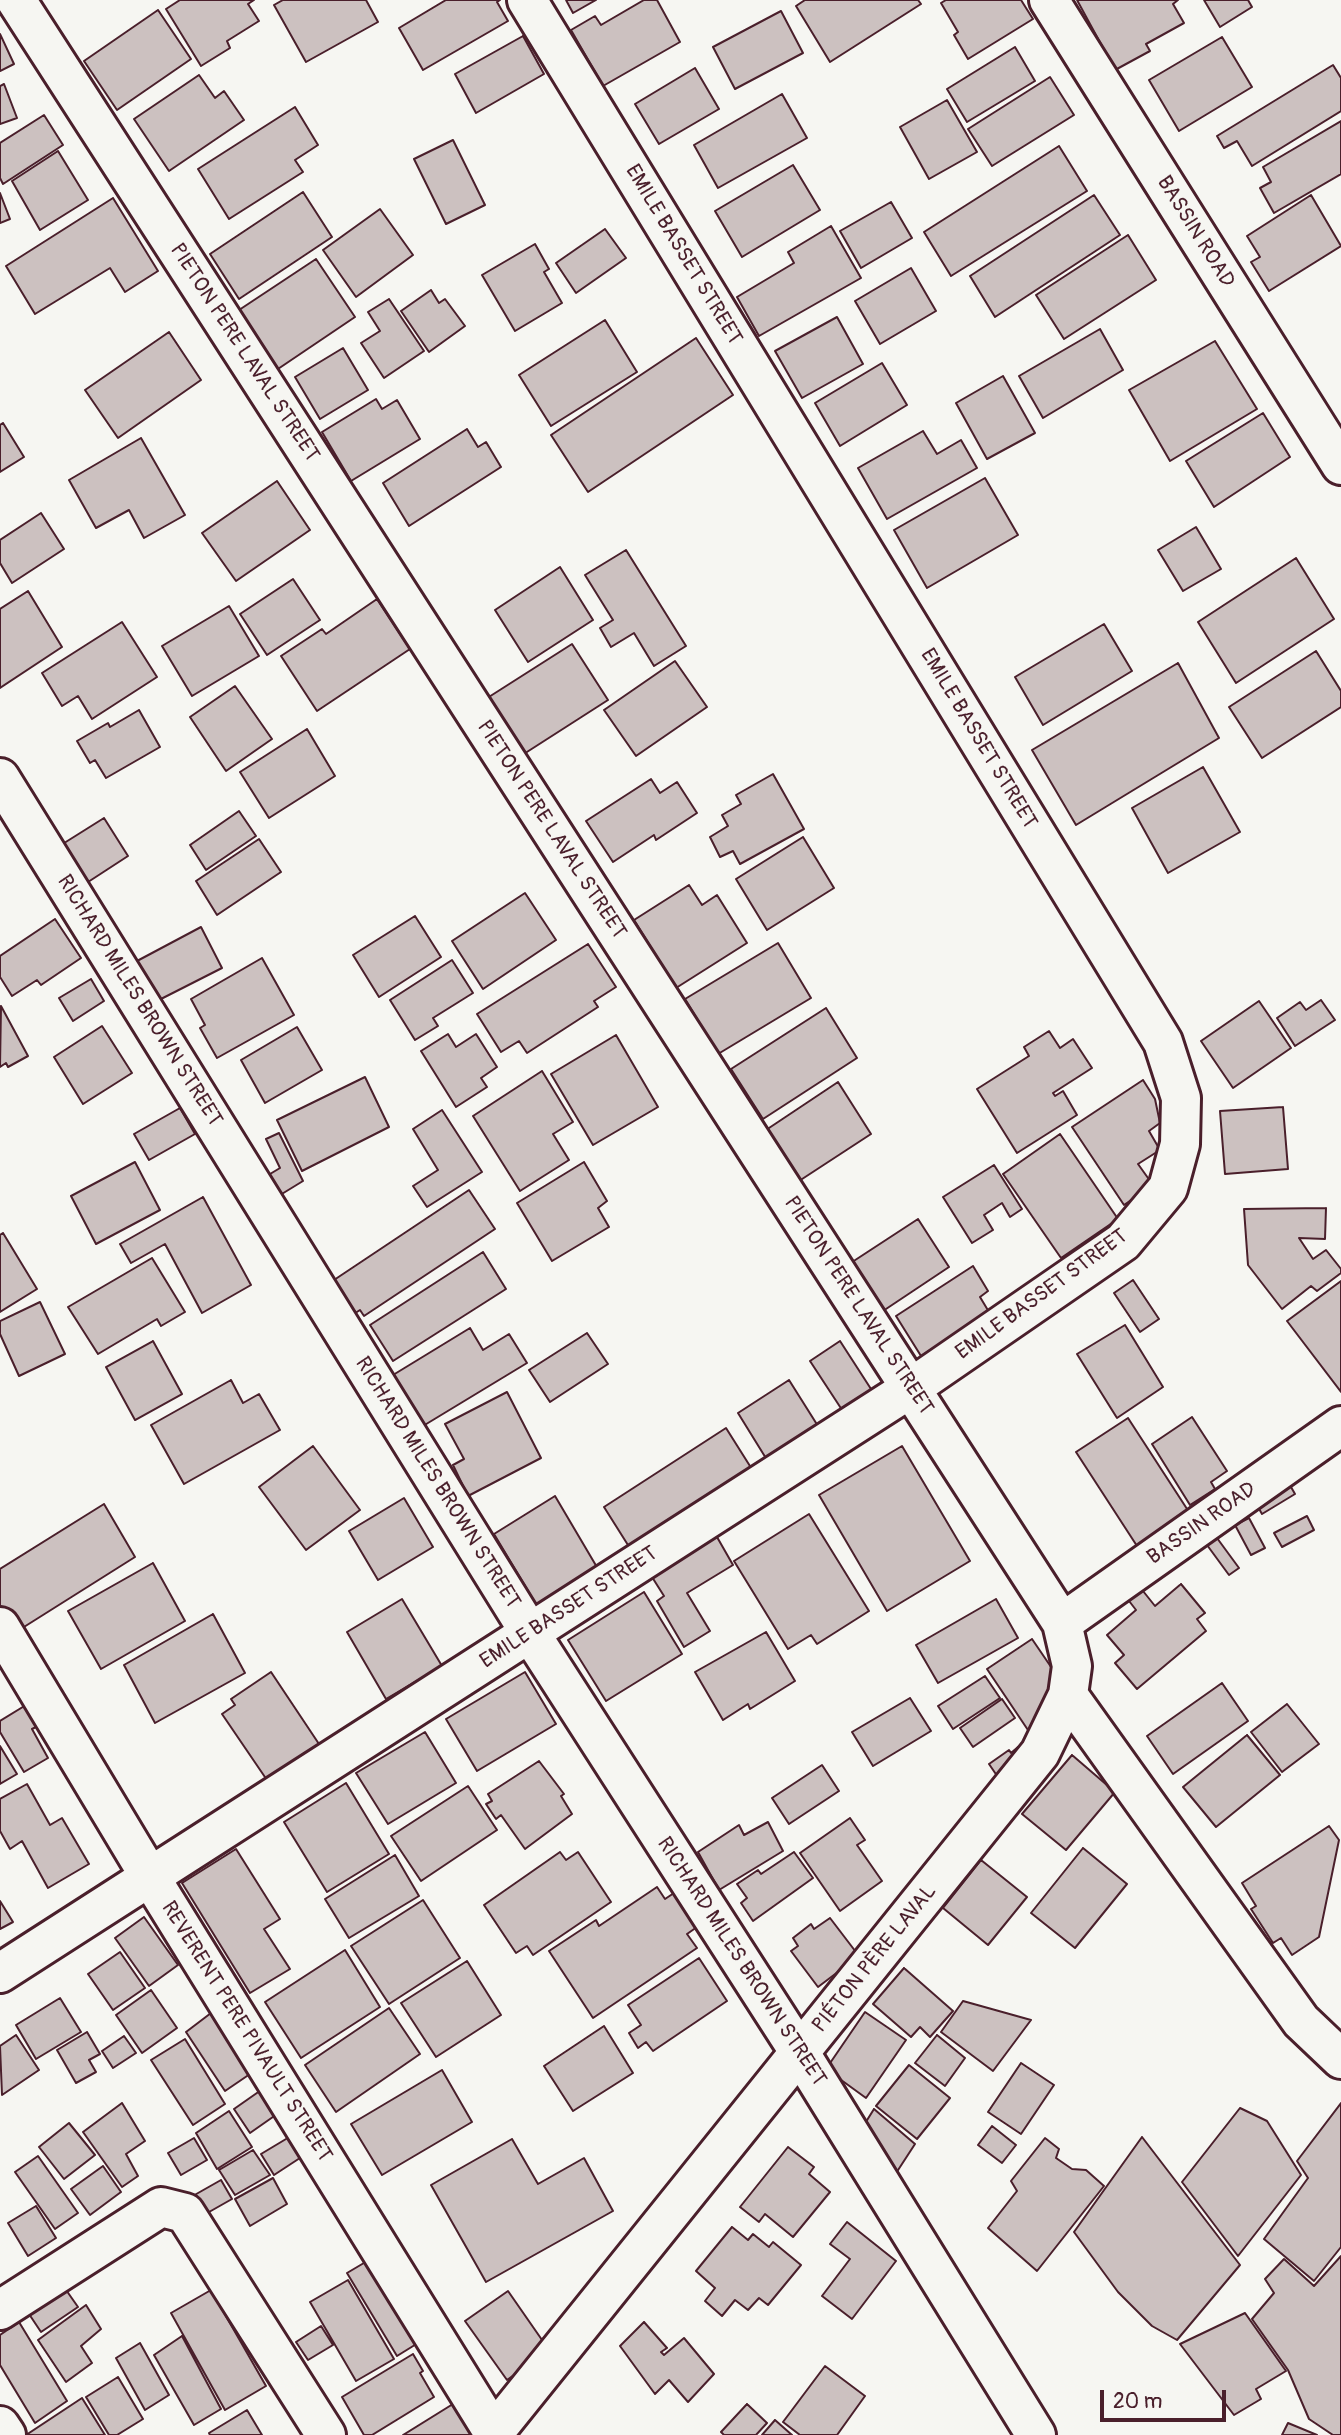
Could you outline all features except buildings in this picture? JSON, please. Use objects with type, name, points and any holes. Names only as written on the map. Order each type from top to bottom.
[{"type":"street","name":"PIETON PERE LAVAL STREET","points":[[16,0],[1062,1623],[1070,1680]]},
{"type":"street","name":"EMILE BASSET STREET","points":[[0,1973],[911,1388],[1123,1242],[1168,1188],[1180,1144],[1181,1098],[1163,1042],[527,0]]},
{"type":"street","name":"BASSIN ROAD","points":[[1049,0],[1341,465]]},
{"type":"street","name":"RICHARD MILES BROWN STREET","points":[[0,778],[12,822],[800,2053],[1036,2435]]},
{"type":"street","name":"BASSIN ROAD","points":[[1062,1623],[1341,1426]]},
{"type":"street","name":"REVERENT PERE PIVAULT STREET","points":[[0,1627],[150,1877],[494,2434]]},
{"type":"street","name":"PIÉTON PÈRE LAVAL","points":[[494,2434],[1040,1753],[1070,1680]]},
{"type":"street","points":[[1070,1680],[1301,2021],[1341,2059]]},
{"type":"street","points":[[0,2310],[162,2207],[185,2213],[326,2435]]},
{"type":"street","points":[[0,2426],[6,2435]]}]
